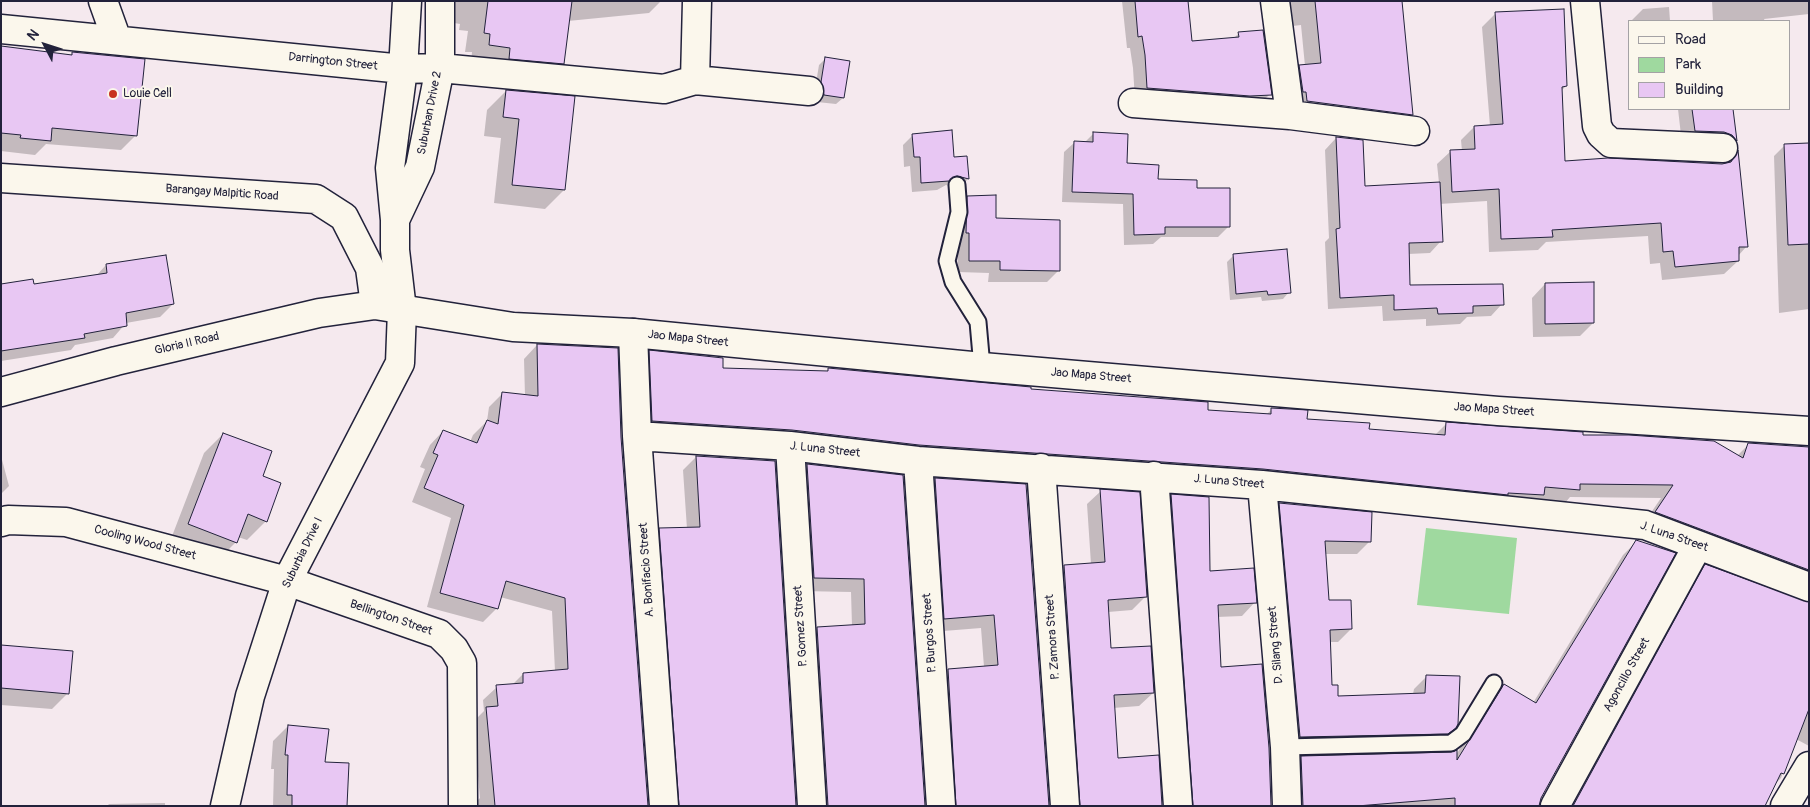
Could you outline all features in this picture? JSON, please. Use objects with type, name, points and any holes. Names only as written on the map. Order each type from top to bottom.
[{"type":"street","points":[[103,1],[117,40]]},
{"type":"street","name":"Suburban Drive 2","points":[[402,310],[395,250],[395,220],[390,168],[403,69],[407,1]]},
{"type":"street","name":"Suburban Drive 2","points":[[395,220],[420,167],[440,68],[440,1]]},
{"type":"street","points":[[697,1],[695,80],[809,91]]},
{"type":"street","points":[[1276,1],[1290,115]]},
{"type":"street","points":[[1585,1],[1597,126],[1601,134],[1610,143],[1723,148]]},
{"type":"street","name":"Darrington Street","points":[[1,29],[403,69],[440,68],[664,89],[695,80]]},
{"type":"street","points":[[1133,103],[1290,115],[1415,131]]},
{"type":"street","name":"Barangay Malpitic Road","points":[[1,178],[316,199],[344,217],[370,268],[375,305]]},
{"type":"street","name":"Jao Mapa Street","points":[[375,305],[514,327],[633,333],[982,367],[1498,411],[1809,431]]},
{"type":"street","name":"Gloria II Road","points":[[1,392],[116,361],[319,313],[375,305]]},
{"type":"street","name":"Suburbia Drive I","points":[[225,806],[250,696],[287,582],[398,368],[402,310]]},
{"type":"street","name":"A. Bonifacio Street","points":[[633,333],[637,436],[664,806]]},
{"type":"street","name":"J. Luna Street","points":[[637,436],[790,446],[918,461],[1041,468],[1262,485],[1645,524],[1809,587]]},
{"type":"street","name":"P. Gomez Street","points":[[790,446],[812,806]]},
{"type":"street","name":"P. Burgos Street","points":[[918,461],[941,806]]},
{"type":"street","name":"P. Zamora Street","points":[[1041,468],[1065,806]]},
{"type":"street","points":[[1154,476],[1178,806]]},
{"type":"street","name":"D. Silang Street","points":[[1262,485],[1285,748],[1287,806]]},
{"type":"street","name":"Cooling Wood Street","points":[[1,522],[8,520],[66,522],[287,582]]},
{"type":"street","name":"Agoncillo Street","points":[[1556,806],[1698,545]]},
{"type":"street","name":"Bellington Street","points":[[287,582],[439,634],[454,649],[462,663],[463,806]]},
{"type":"street","points":[[1785,806],[1809,766]]},
{"type":"lane","points":[[957,185],[959,212],[947,261],[953,282],[978,322],[982,367]]},
{"type":"lane","points":[[1285,748],[1451,743],[1463,734],[1494,683]]},
{"type":"green space","points":[[1426,528],[1517,538],[1509,614],[1417,605]]},
{"type":"building","points":[[488,1],[572,1],[564,64],[509,59],[510,48],[489,45],[490,34],[484,33]]},
{"type":"building","points":[[1135,1],[1188,1],[1192,41],[1239,37],[1238,32],[1263,30],[1272,95],[1250,96],[1147,88],[1145,55],[1142,36],[1138,37]]},
{"type":"building","points":[[1315,1],[1402,1],[1413,115],[1307,101],[1306,92],[1303,92],[1299,65],[1321,63]]},
{"type":"building","points":[[1564,9],[1567,86],[1562,87],[1565,161],[1608,158],[1722,164],[1731,162],[1738,150],[1748,247],[1739,247],[1739,261],[1675,267],[1673,251],[1663,252],[1661,223],[1552,230],[1553,237],[1501,239],[1499,189],[1452,192],[1450,150],[1475,149],[1474,126],[1503,124],[1495,12]]},
{"type":"building","points":[[1,46],[72,55],[72,52],[145,59],[137,136],[52,128],[51,141],[20,138],[21,135],[1,133]]},
{"type":"building","points":[[825,57],[850,61],[844,98],[824,95],[821,82]]},
{"type":"building","points":[[506,90],[575,96],[565,190],[512,185],[519,119],[503,117]]},
{"type":"building","points":[[1692,110],[1733,110],[1737,141],[1732,135],[1724,132],[1695,131]]},
{"type":"building","points":[[952,130],[954,157],[967,156],[969,179],[957,176],[949,181],[921,183],[920,157],[914,157],[912,134]]},
{"type":"building","points":[[1093,132],[1128,134],[1127,163],[1159,165],[1158,179],[1197,180],[1197,188],[1230,188],[1230,227],[1165,227],[1165,234],[1134,235],[1133,194],[1072,192],[1074,141],[1093,142]]},
{"type":"building","points":[[1336,137],[1363,140],[1365,186],[1440,182],[1443,242],[1409,243],[1410,285],[1503,284],[1504,305],[1473,306],[1473,313],[1438,314],[1437,308],[1394,310],[1394,295],[1340,298],[1336,229],[1340,228]]},
{"type":"building","points":[[1809,143],[1809,244],[1788,245],[1784,144]]},
{"type":"building","points":[[996,195],[996,218],[1060,220],[1060,271],[1000,270],[1000,261],[969,261],[969,233],[966,233],[967,196]]},
{"type":"building","points":[[1287,249],[1291,293],[1268,295],[1267,291],[1236,294],[1233,254]]},
{"type":"building","points":[[166,255],[174,304],[126,313],[127,326],[84,334],[85,338],[1,351],[1,284],[33,279],[34,284],[107,273],[106,264]]},
{"type":"building","points":[[1594,282],[1594,323],[1545,324],[1545,283]]},
{"type":"building","points":[[537,344],[618,348],[621,437],[648,806],[495,806],[486,707],[498,706],[496,685],[523,683],[523,673],[568,669],[565,598],[506,581],[498,609],[440,593],[464,505],[424,488],[438,455],[433,453],[443,430],[477,443],[487,420],[498,424],[502,392],[538,396]]},
{"type":"building","points":[[649,350],[723,358],[723,368],[828,371],[828,368],[1031,387],[1031,389],[1208,402],[1208,410],[1271,414],[1271,408],[1308,410],[1307,419],[1370,423],[1369,429],[1445,435],[1446,422],[1583,432],[1583,435],[1629,435],[1714,441],[1743,458],[1748,443],[1809,447],[1809,570],[1655,512],[1673,485],[1580,484],[1580,490],[1545,487],[1544,495],[1508,493],[1508,495],[1263,469],[919,445],[792,430],[652,421]]},
{"type":"building","points":[[223,433],[272,451],[263,476],[281,483],[267,522],[248,514],[237,543],[188,524]]},
{"type":"building","points":[[696,456],[775,461],[796,806],[679,806],[659,528],[700,527]]},
{"type":"building","points":[[807,464],[903,475],[925,806],[828,806],[817,627],[865,624],[864,579],[814,578]]},
{"type":"building","points":[[935,478],[1026,484],[1049,806],[956,806],[948,669],[998,665],[994,615],[944,619]]},
{"type":"building","points":[[1100,489],[1140,492],[1147,597],[1108,600],[1111,648],[1151,646],[1154,693],[1114,695],[1118,758],[1159,755],[1162,806],[1080,806],[1064,565],[1105,562]]},
{"type":"building","points":[[1171,494],[1209,497],[1210,571],[1254,568],[1257,603],[1218,605],[1221,667],[1262,664],[1269,748],[1271,806],[1193,806]]},
{"type":"building","points":[[1279,503],[1372,512],[1371,542],[1325,541],[1329,600],[1351,600],[1352,629],[1330,630],[1332,685],[1338,685],[1338,696],[1425,693],[1426,675],[1460,676],[1458,724],[1456,728],[1448,734],[1300,737]]},
{"type":"building","points":[[1636,540],[1676,553],[1541,798],[1539,806],[1455,806],[1455,798],[1357,806],[1303,806],[1301,756],[1451,752],[1457,750],[1457,760],[1504,684],[1536,703]]},
{"type":"building","points":[[1705,564],[1809,602],[1809,709],[1784,774],[1781,773],[1765,806],[1573,806]]},
{"type":"building","points":[[1,645],[73,651],[69,694],[1,688]]},
{"type":"building","points":[[288,725],[329,729],[325,762],[349,763],[347,806],[292,806],[292,795],[287,795],[288,755],[285,755]]},
{"type":"place","name":"Louie Cell","points":[[113,94]]}]
